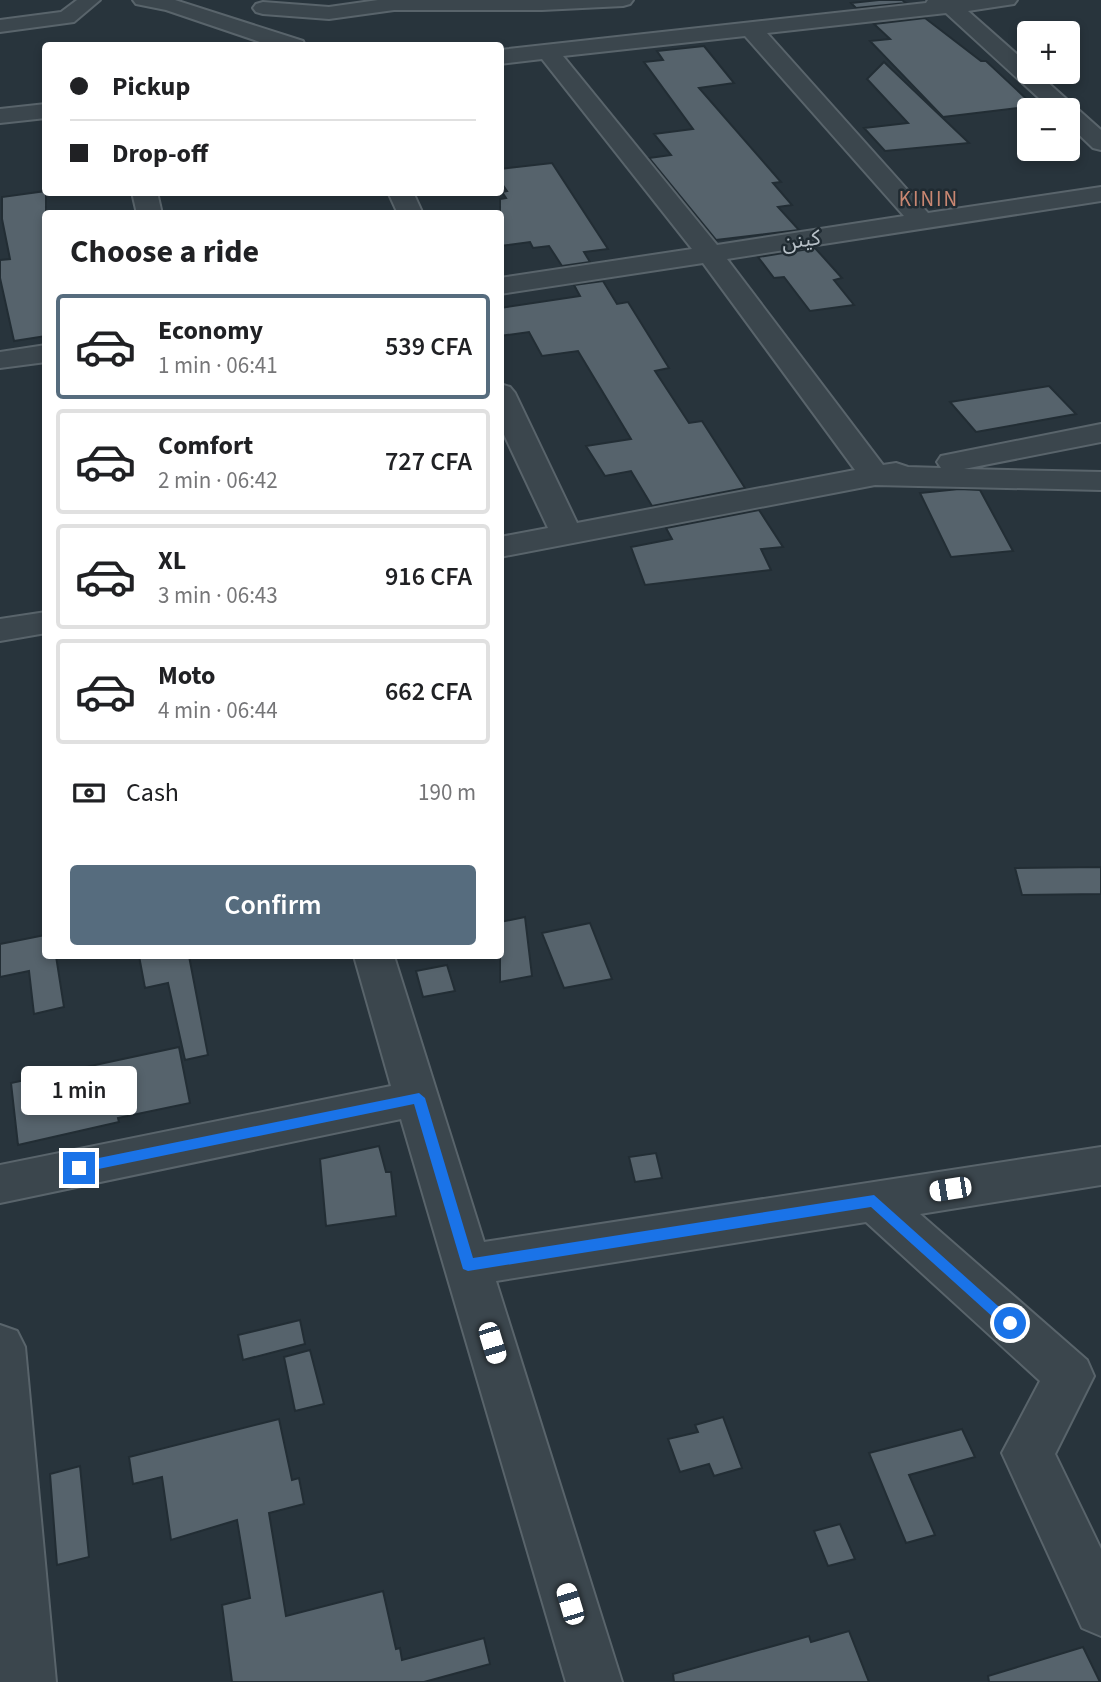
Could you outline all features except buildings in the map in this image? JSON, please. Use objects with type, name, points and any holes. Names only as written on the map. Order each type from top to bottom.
[{"type":"street","points":[[0,26],[67,18],[90,0]]},
{"type":"street","points":[[143,0],[170,5],[283,42]]},
{"type":"street","points":[[257,4],[329,13],[394,4],[542,4],[622,0]]},
{"type":"street","points":[[914,0],[951,6],[1052,98]]},
{"type":"street","points":[[504,57],[1006,0]]},
{"type":"street","points":[[257,4],[301,24],[313,42]]},
{"type":"street","points":[[751,29],[922,221]]},
{"type":"street","points":[[548,52],[711,255],[875,476]]},
{"type":"street","points":[[0,116],[42,111]]},
{"type":"street","points":[[1080,124],[1101,143]]},
{"type":"street","name":"كينن","points":[[504,285],[1101,194]]},
{"type":"street","points":[[0,360],[42,354]]},
{"type":"street","points":[[504,402],[567,536]]},
{"type":"street","points":[[504,546],[1101,433]]},
{"type":"street","points":[[875,476],[1101,481]]},
{"type":"street","points":[[0,630],[42,623]]},
{"type":"street","points":[[375,959],[594,1682]]},
{"type":"street","points":[[0,1184],[419,1098]]},
{"type":"street","points":[[468,1265],[1101,1166]]},
{"type":"street","points":[[874,1200],[1069,1376],[1028,1453],[1101,1609]]},
{"type":"street","points":[[0,1347],[28,1682]]},
{"type":"district","name":"KININ","points":[[929,199]]},
{"type":"route","points":[[79,1168],[419,1098],[468,1265],[874,1200],[1010,1323]]}]
